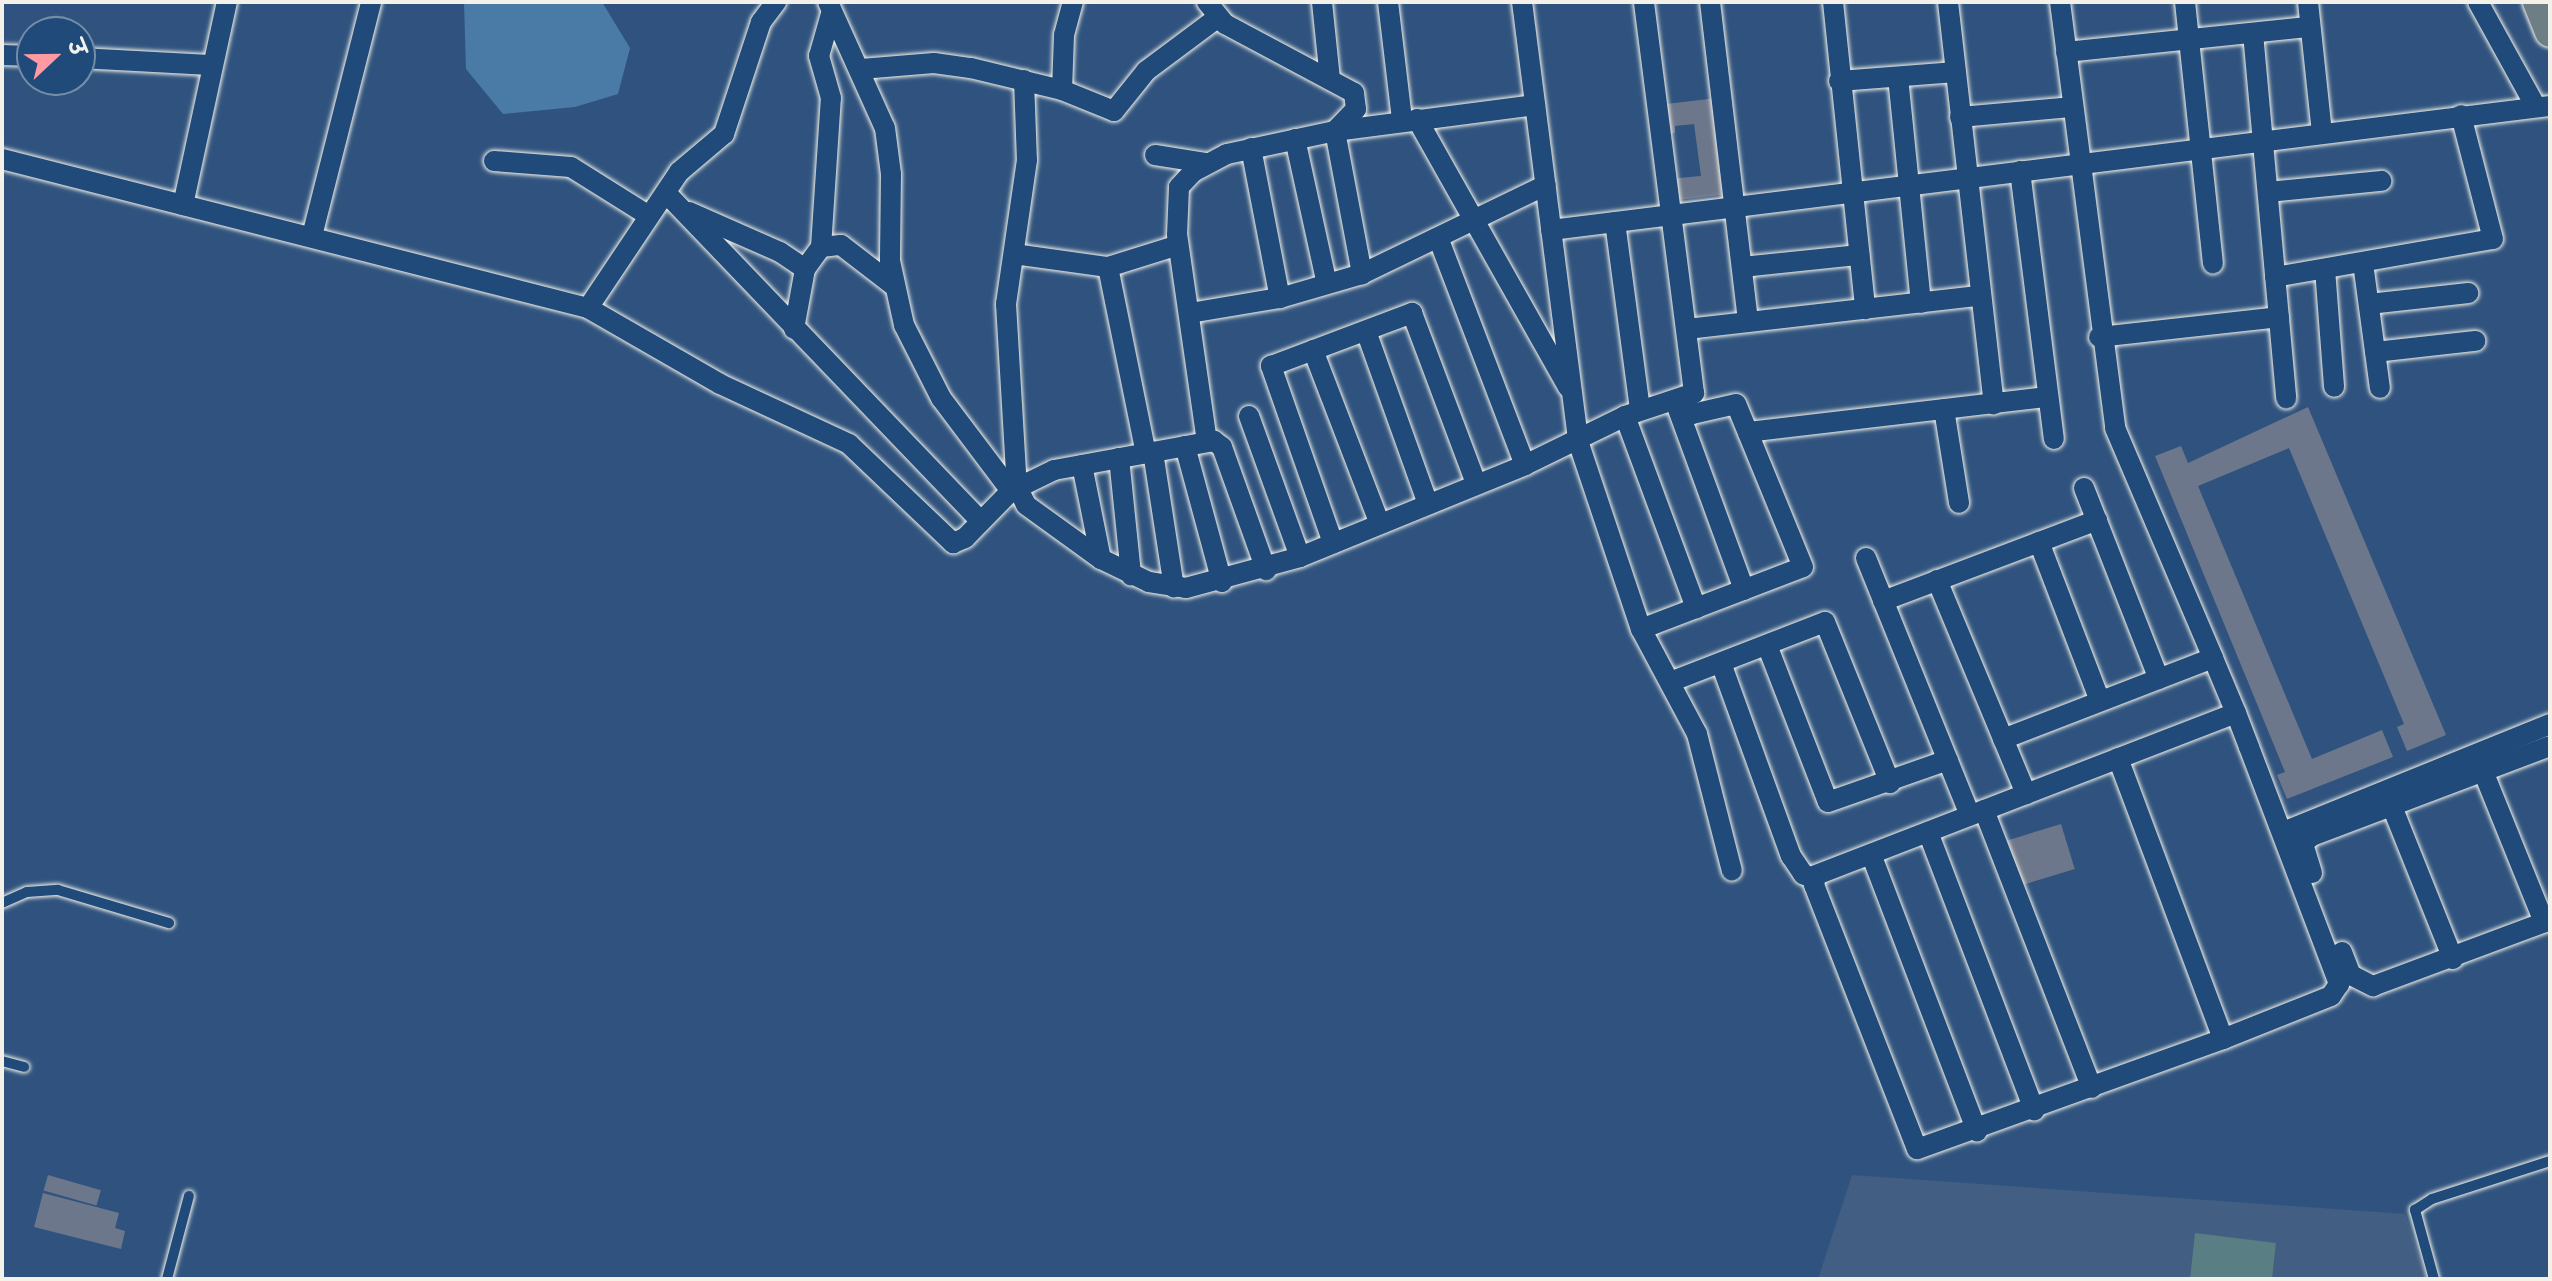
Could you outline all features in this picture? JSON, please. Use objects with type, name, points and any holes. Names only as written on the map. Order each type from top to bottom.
[{"type":"main road","points":[[2538,2],[2550,32]]},
{"type":"street","points":[[183,205],[210,65],[227,2]]},
{"type":"street","points":[[312,236],[371,2]]},
{"type":"street","points":[[588,308],[692,158],[724,134],[761,22],[776,2]]},
{"type":"street","points":[[1062,90],[1064,35],[1073,2]]},
{"type":"street","points":[[1322,2],[1330,80]]},
{"type":"street","points":[[1388,2],[1410,119],[1572,395]]},
{"type":"street","points":[[1522,2],[1578,441],[1641,629],[1697,734],[1732,871]]},
{"type":"street","points":[[830,8],[861,69],[885,128],[891,174],[893,285],[920,365],[1026,505],[1101,559],[1131,575],[1174,587],[1222,582],[1266,570],[1427,501],[1525,465],[1632,413],[1679,400],[1695,388],[1668,216],[1644,2]]},
{"type":"street","points":[[1710,2],[1748,322]]},
{"type":"street","points":[[1833,2],[1865,309]]},
{"type":"street","points":[[1948,2],[1978,296],[1994,404]]},
{"type":"street","points":[[1721,663],[1791,856],[1803,874],[1814,879],[1917,1149],[1977,1131],[2223,1039],[2338,989],[2283,832],[2236,713],[2115,428],[2099,337],[2060,2]]},
{"type":"street","points":[[2185,2],[2213,264]]},
{"type":"street","points":[[2308,2],[2322,132]]},
{"type":"street","points":[[1551,230],[2543,107],[2478,2]]},
{"type":"street","points":[[794,329],[805,269],[821,247],[831,98],[819,56],[830,8]]},
{"type":"street","points":[[861,69],[934,63],[1062,90],[1114,111],[1146,71],[1212,10],[1354,93],[1356,109],[1335,131]]},
{"type":"street","points":[[2066,52],[2310,27]]},
{"type":"street","points":[[2253,33],[2286,399]]},
{"type":"street","points":[[96,59],[210,65]]},
{"type":"street","points":[[1839,81],[1956,72]]},
{"type":"street","points":[[1898,77],[1921,303]]},
{"type":"street","points":[[1014,489],[1006,304],[1027,160],[1024,80]]},
{"type":"street","points":[[1207,442],[1178,245],[1179,187],[1206,163],[1251,148],[1410,119],[1535,105]]},
{"type":"street","points":[[1960,117],[2071,107]]},
{"type":"street","points":[[2275,277],[2493,239],[2461,115]]},
{"type":"street","points":[[1335,131],[1362,274]]},
{"type":"street","points":[[1295,139],[1327,284]]},
{"type":"street","points":[[1251,148],[1280,298]]},
{"type":"street","points":[[1155,155],[1206,163]]},
{"type":"street","points":[[2,159],[588,308],[686,367],[849,444],[948,541],[959,542],[1014,489],[1054,470],[1207,442],[1222,447],[1266,570]]},
{"type":"street","points":[[494,161],[571,167],[649,216]]},
{"type":"street","points":[[2020,171],[2054,439]]},
{"type":"street","points":[[2268,192],[2381,181]]},
{"type":"street","points":[[1190,313],[1280,298],[1362,274],[1439,240],[1546,185]]},
{"type":"street","points":[[666,193],[981,522]]},
{"type":"street","points":[[682,210],[780,252],[805,269]]},
{"type":"street","points":[[1615,222],[1632,413],[1696,608]]},
{"type":"street","points":[[1439,240],[1525,465]]},
{"type":"street","points":[[821,247],[841,245],[893,285]]},
{"type":"street","points":[[1014,254],[1108,267],[1178,245]]},
{"type":"street","points":[[1742,267],[1859,255]]},
{"type":"street","points":[[2363,263],[2380,388]]},
{"type":"street","points":[[1108,267],[1149,452],[1174,587]]},
{"type":"street","points":[[2325,269],[2334,387]]},
{"type":"street","points":[[2369,304],[2468,293]]},
{"type":"street","points":[[1687,329],[1978,296]]},
{"type":"street","points":[[1333,543],[1271,366],[1412,313],[1476,483]]},
{"type":"street","points":[[2099,337],[2279,317]]},
{"type":"street","points":[[1366,331],[1427,501]]},
{"type":"street","points":[[2375,352],[2475,341]]},
{"type":"street","points":[[1313,350],[1379,522]]},
{"type":"street","points":[[1748,432],[2048,397]]},
{"type":"street","points":[[1641,629],[1803,567],[1748,432],[1732,402],[1692,414],[1679,400]]},
{"type":"street","points":[[1679,400],[1744,590]]},
{"type":"street","points":[[1944,409],[1959,503]]},
{"type":"street","points":[[1249,416],[1300,557]]},
{"type":"street","points":[[1185,446],[1222,582]]},
{"type":"street","points":[[1119,458],[1131,575]]},
{"type":"street","points":[[1082,465],[1101,559]]},
{"type":"street","points":[[2084,488],[2159,679]]},
{"type":"street","points":[[1883,601],[2097,520]]},
{"type":"street","points":[[2039,542],[2100,701]]},
{"type":"street","points":[[1866,558],[1948,760],[1977,813],[2092,1088]]},
{"type":"street","points":[[1937,580],[2026,794]]},
{"type":"street","points":[[1670,682],[1825,622],[1890,783]]},
{"type":"street","points":[[1767,645],[1828,802],[1890,783],[1948,760]]},
{"type":"street","points":[[2003,739],[2213,658]]},
{"type":"street","points":[[1814,879],[2236,713]]},
{"type":"street","points":[[2283,832],[2550,724]]},
{"type":"street","points":[[2483,771],[2547,921],[2453,959],[2373,986],[2351,975],[2303,843],[2391,804],[2550,746]]},
{"type":"street","points":[[2118,758],[2223,1039]]},
{"type":"street","points":[[2391,804],[2453,959]]},
{"type":"street","points":[[1928,832],[2034,1110]]},
{"type":"street","points":[[1871,854],[1977,1131]]},
{"type":"lane","points":[[2,903],[27,892],[58,890],[169,923]]},
{"type":"lane","points":[[2,1061],[24,1067]]},
{"type":"lane","points":[[2434,1279],[2415,1210],[2432,1199],[2550,1161]]},
{"type":"lane","points":[[167,1279],[189,1196]]},
{"type":"shaded area","points":[[464,2],[602,2],[630,48],[618,94],[575,107],[503,114],[466,69]]},
{"type":"shaded area","points":[[1852,1175],[2405,1214],[2427,1279],[1818,1279]]},
{"type":"green space","points":[[2195,1233],[2276,1243],[2272,1279],[2190,1279]]},
{"type":"building","points":[[1717,98],[1728,194],[1670,201],[1668,179],[1701,176],[1694,124],[1675,126],[1675,133],[1662,135],[1658,105]]},
{"type":"building","points":[[2308,407],[2446,735],[2407,751],[2397,727],[2404,724],[2289,448],[2198,486],[2312,759],[2382,730],[2393,757],[2287,799],[2277,775],[2285,772],[2155,456],[2181,446],[2188,463]]},
{"type":"building","points":[[2061,824],[2075,869],[2020,886],[2006,841]]},
{"type":"building","points":[[48,1175],[101,1190],[96,1206],[44,1190]]},
{"type":"building","points":[[43,1193],[119,1213],[115,1228],[125,1231],[121,1249],[34,1227]]}]
